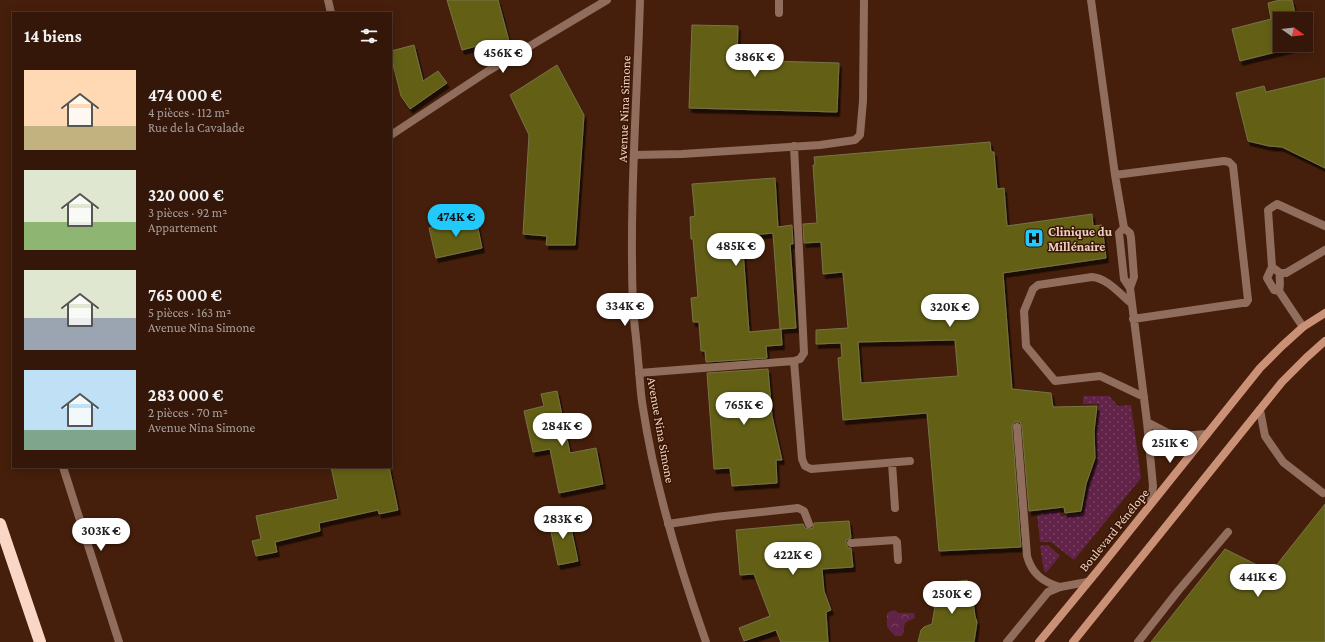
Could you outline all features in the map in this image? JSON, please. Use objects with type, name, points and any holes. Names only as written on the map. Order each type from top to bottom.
[{"type":"highway","points":[[0,524],[40,642]]},
{"type":"main road","name":"Boulevard Pénélope","points":[[1039,642],[1260,368],[1303,327],[1325,313]]},
{"type":"main road","points":[[1073,642],[1282,382],[1325,341]]},
{"type":"street","points":[[328,0],[331,12]]},
{"type":"street","points":[[392,134],[488,71],[607,0]]},
{"type":"street","name":"Avenue Nina Simone","points":[[640,0],[632,233],[633,309],[643,408],[658,485],[668,524],[706,642]]},
{"type":"street","points":[[779,0],[779,13]]},
{"type":"street","points":[[634,155],[682,154],[820,145],[855,140],[860,135],[863,101],[864,0]]},
{"type":"street","points":[[1091,0],[1115,175],[1124,228],[1130,233],[1134,267],[1134,277],[1130,288],[1131,303],[1147,422],[1153,486],[1151,503]]},
{"type":"street","points":[[640,373],[794,361],[800,359],[804,353],[805,344],[794,146]]},
{"type":"street","points":[[1115,175],[1224,161],[1229,162],[1233,166],[1248,300],[1246,303],[1242,304],[1133,319]]},
{"type":"street","points":[[1303,327],[1279,291],[1274,290],[1267,278],[1272,267],[1268,210],[1278,204],[1325,226]]},
{"type":"street","points":[[1124,228],[1119,233],[1124,279],[1130,288]]},
{"type":"street","points":[[1272,267],[1280,273],[1286,273],[1325,250]]},
{"type":"street","points":[[1279,291],[1281,286],[1279,280],[1280,273]]},
{"type":"street","points":[[1131,303],[1116,290],[1098,278],[1092,277],[1038,285],[1033,289],[1024,311],[1026,346],[1055,381],[1100,376],[1144,397]]},
{"type":"street","points":[[794,361],[802,459],[805,466],[811,468],[910,461]]},
{"type":"street","points":[[1260,410],[1265,436],[1282,462],[1323,493]]},
{"type":"street","points":[[1147,422],[1168,433],[1182,436],[1207,434]]},
{"type":"street","points":[[1017,427],[1027,556],[1029,565],[1033,571],[1047,584],[1060,587]]},
{"type":"street","points":[[892,463],[895,508]]},
{"type":"street","points":[[63,468],[119,642]]},
{"type":"street","points":[[668,524],[715,517],[798,508],[804,511],[809,524]]},
{"type":"street","points":[[1138,642],[1178,591],[1228,532]]},
{"type":"street","points":[[851,543],[895,540],[897,542],[898,560]]},
{"type":"street","points":[[1007,642],[1048,592],[1060,587],[1087,582]]},
{"type":"green space","points":[[1083,396],[1109,396],[1118,406],[1131,405],[1141,478],[1074,560],[1051,542],[1040,542],[1037,514],[1060,510],[1061,516],[1083,513],[1089,484],[1097,459],[1096,433],[1099,404],[1083,404]]},
{"type":"green space","points":[[1048,545],[1060,556],[1046,573],[1044,571],[1040,546]]},
{"type":"green space","points":[[894,610],[899,613],[914,613],[915,618],[906,622],[904,632],[901,636],[895,636],[887,626],[887,613]]},
{"type":"building","points":[[447,0],[498,0],[509,41],[491,54],[488,43],[462,50]]},
{"type":"building","points":[[1280,0],[1292,0],[1295,12],[1273,12],[1273,52],[1276,52],[1240,61],[1232,29],[1271,19],[1268,3]]},
{"type":"building","points":[[692,25],[738,26],[737,60],[839,63],[837,112],[689,108]]},
{"type":"building","points":[[414,45],[423,81],[438,71],[447,83],[410,109],[401,96],[392,60],[392,51]]},
{"type":"building","points":[[557,65],[584,115],[575,245],[546,245],[547,236],[523,234],[529,135],[510,95]]},
{"type":"building","points":[[1325,78],[1325,168],[1282,147],[1269,146],[1248,141],[1236,93],[1264,86],[1266,92]]},
{"type":"building","name":"Clinique du Millénaire","points":[[990,142],[991,152],[994,152],[997,189],[1004,188],[1007,226],[1092,214],[1093,226],[1102,225],[1106,258],[1003,273],[1012,389],[1051,393],[1053,407],[1097,406],[1094,431],[1095,458],[1086,484],[1081,511],[1065,513],[1064,507],[1029,511],[1022,427],[1020,422],[1014,422],[1012,427],[1021,547],[939,551],[927,413],[843,420],[838,358],[842,357],[841,343],[816,344],[816,330],[848,328],[843,272],[823,274],[821,242],[804,243],[803,224],[817,223],[813,165],[815,165],[814,157]],"holes":[[[955,340],[958,376],[861,383],[858,342]]]},
{"type":"building","points":[[775,178],[778,227],[792,225],[793,244],[790,244],[796,328],[780,329],[773,233],[742,236],[749,332],[781,329],[782,345],[766,346],[767,358],[706,362],[705,351],[701,351],[699,322],[693,322],[691,298],[698,297],[693,239],[691,239],[690,217],[695,216],[692,184]]},
{"type":"building","points":[[476,219],[482,248],[436,258],[429,228]]},
{"type":"building","points":[[768,369],[772,416],[782,460],[776,460],[777,483],[732,486],[730,468],[714,469],[707,373]]},
{"type":"building","points":[[557,391],[570,453],[596,448],[603,484],[559,493],[550,449],[533,452],[524,411],[544,406],[541,394]]},
{"type":"building","points":[[331,468],[389,468],[398,510],[379,514],[378,510],[319,523],[320,531],[275,542],[277,552],[256,556],[252,541],[261,539],[256,516],[338,499]]},
{"type":"building","points":[[1325,504],[1325,642],[1151,642],[1225,549],[1271,572]]},
{"type":"building","points":[[568,514],[578,561],[558,565],[548,518]]},
{"type":"building","points":[[849,521],[851,538],[846,540],[846,544],[848,548],[851,548],[853,567],[822,569],[824,591],[831,610],[826,612],[828,642],[781,642],[776,630],[744,641],[739,628],[770,616],[754,574],[740,575],[736,530],[803,524],[805,528],[809,529],[813,528],[814,523]]},
{"type":"building","points":[[967,580],[969,587],[971,586],[977,622],[974,642],[918,642],[921,630],[932,624],[936,600],[934,585]]},
{"type":"place","name":"Clinique du Millénaire","points":[[1034,238]]}]
